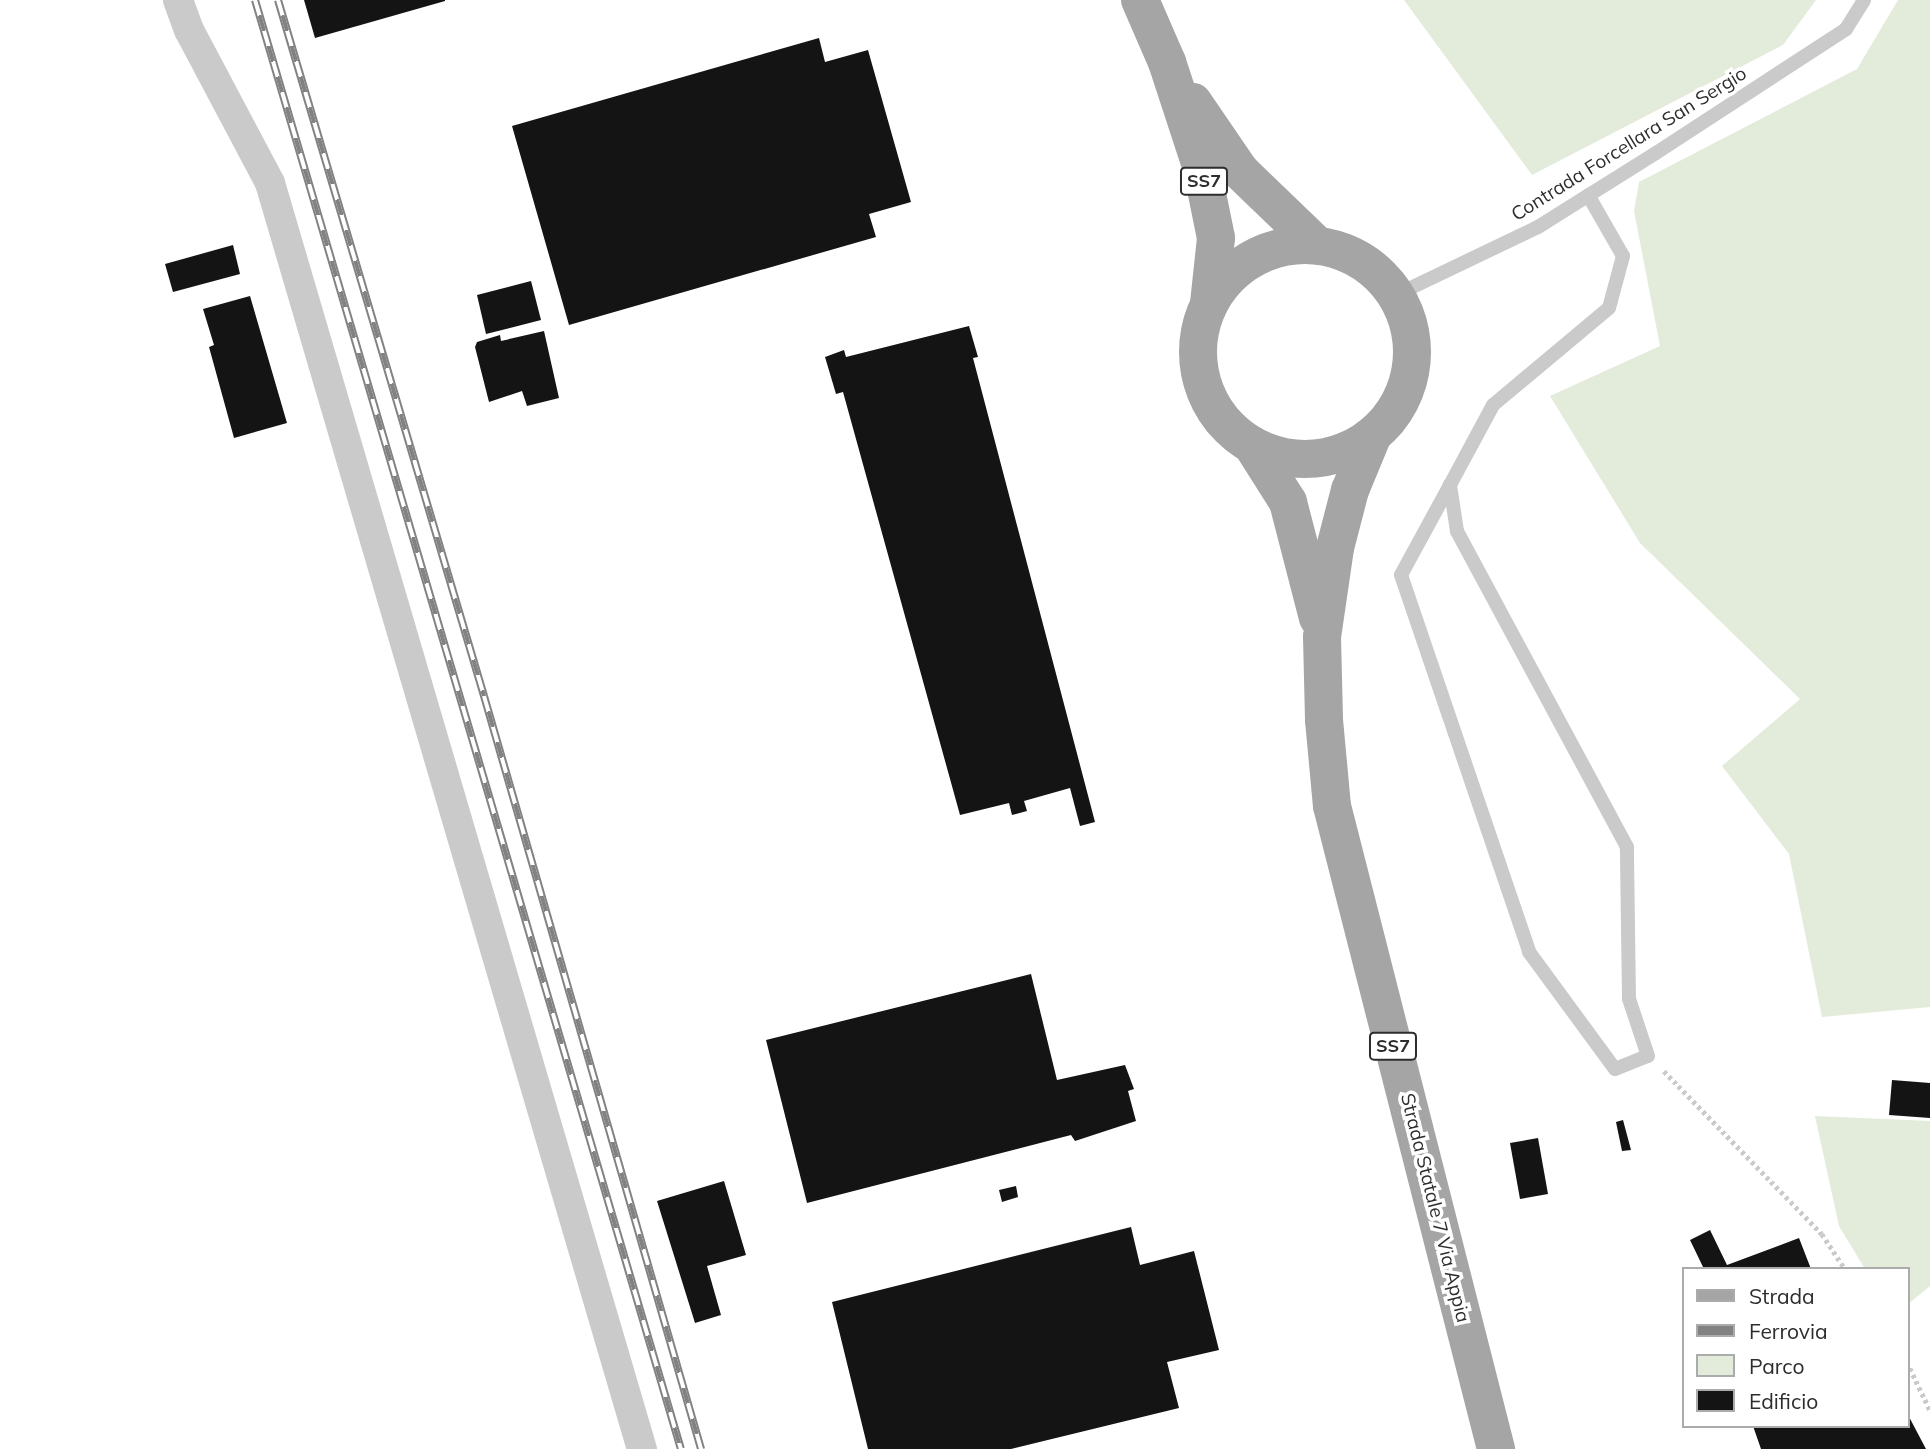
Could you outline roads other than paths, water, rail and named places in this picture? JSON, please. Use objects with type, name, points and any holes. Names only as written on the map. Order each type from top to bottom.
[{"type":"main road","name":"SS7","points":[[1140,0],[1167,62],[1202,169],[1216,238],[1209,304]]},
{"type":"main road","name":"SS7","points":[[1167,62],[1240,171],[1317,245]]},
{"type":"main road","points":[[1317,245],[1348,254],[1375,271],[1396,295],[1409,325],[1413,355],[1407,386],[1393,414],[1372,436],[1345,452],[1313,460],[1282,457],[1252,445],[1226,425],[1208,398],[1198,367],[1199,334],[1209,304],[1228,277],[1254,257],[1285,247],[1317,245]]},
{"type":"main road","name":"Strada Statale 7 Via Appia","points":[[1372,436],[1350,489],[1335,548],[1322,638],[1324,720],[1332,806],[1496,1449]]},
{"type":"main road","name":"Strada Statale 7 Via Appia","points":[[1252,445],[1288,502],[1322,638]]},
{"type":"street","points":[[178,0],[189,30],[270,183],[642,1449]]},
{"type":"lane","name":"Contrada Forcellara San Sergio","points":[[1396,295],[1538,226],[1588,195],[1846,29],[1864,0]]},
{"type":"lane","points":[[1450,485],[1457,531],[1627,847],[1629,999],[1648,1056],[1615,1069],[1529,952],[1401,575],[1493,405],[1609,308],[1623,256],[1588,195]]},
{"type":"railway","points":[[255,0],[681,1449]]},
{"type":"railway","points":[[278,0],[484,696],[701,1449]]}]
